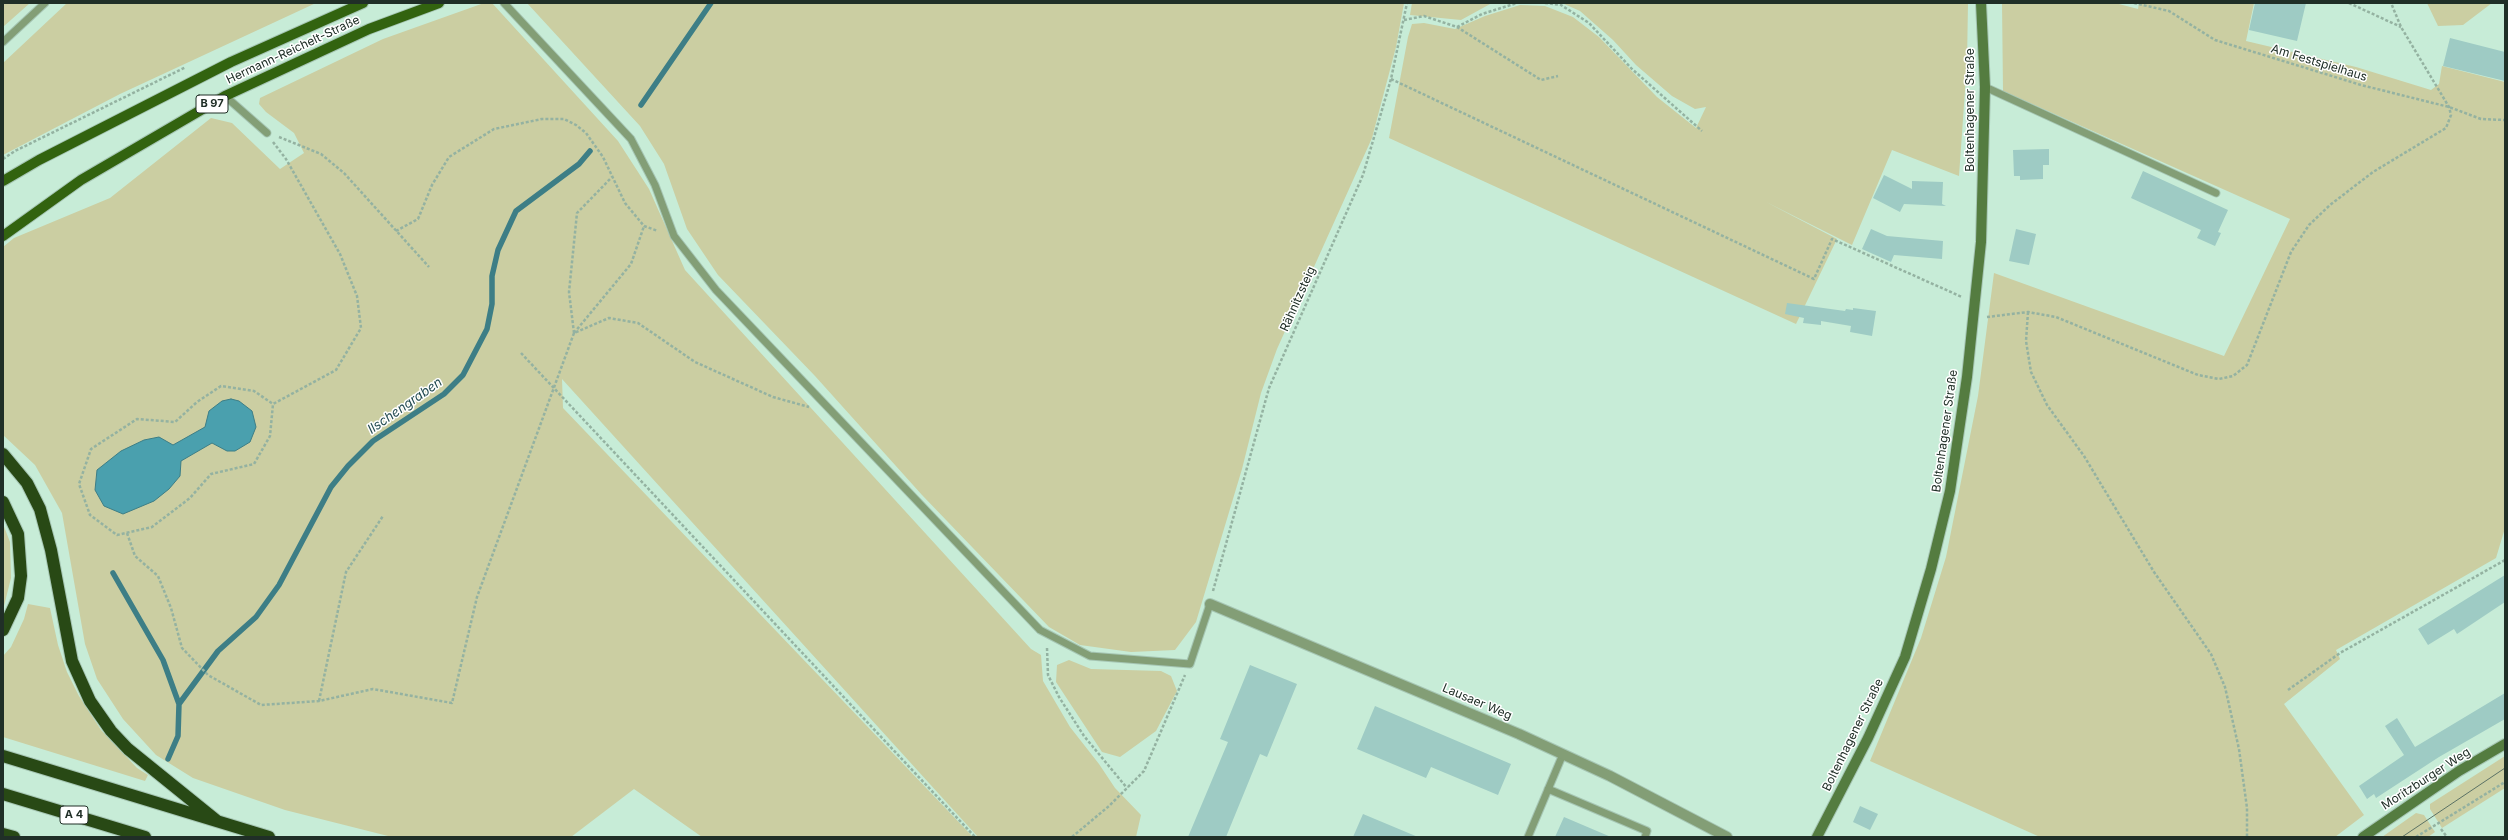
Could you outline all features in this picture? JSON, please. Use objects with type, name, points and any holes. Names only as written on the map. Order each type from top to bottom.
[{"type":"highway","points":[[3,454],[26,483],[40,509],[51,550],[72,661],[90,701],[111,731],[128,749],[218,821]]},
{"type":"highway","points":[[3,502],[18,534],[21,576],[18,598],[3,630]]},
{"type":"highway","points":[[3,756],[269,837]]},
{"type":"highway","name":"A 4","points":[[3,794],[145,837]]},
{"type":"highway","points":[[3,834],[14,837]]},
{"type":"main road","name":"Hermann-Reichelt-Straße","points":[[3,181],[39,160],[231,62],[363,3]]},
{"type":"main road","name":"Hermann-Reichelt-Straße","points":[[3,236],[81,180],[225,96],[369,29],[439,3]]},
{"type":"street","name":"Boltenhagener Straße","points":[[1817,837],[1868,738],[1905,657],[1931,569],[1950,491],[1967,377],[1980,242],[1985,87],[1981,3]]},
{"type":"street","name":"Lausaer Weg","points":[[1210,604],[1563,754],[1728,837]]},
{"type":"street","name":"Moritzburger Weg","points":[[2363,837],[2459,771],[2505,744]]},
{"type":"lane","points":[[3,42],[45,3]]},
{"type":"lane","points":[[504,3],[631,139],[655,185],[674,236],[716,290],[835,413],[1040,630],[1090,656],[1190,664],[1210,604]]},
{"type":"lane","points":[[1985,87],[2216,193]]},
{"type":"lane","points":[[225,96],[267,133]]},
{"type":"lane","points":[[1528,837],[1563,754]]},
{"type":"lane","points":[[1548,789],[1647,831],[1645,837]]},
{"type":"path","name":"Rähnitzsteig","points":[[1210,604],[1269,388],[1363,175],[1391,79],[1407,3]]},
{"type":"path","points":[[1457,27],[1482,14],[1517,3]]},
{"type":"path","points":[[1545,3],[1561,5],[1589,23],[1632,69],[1702,130]]},
{"type":"path","name":"Am Festspielhaus","points":[[2134,3],[2169,12],[2215,40],[2361,85],[2449,107],[2481,119],[2505,120]]},
{"type":"path","points":[[2349,3],[2401,27]]},
{"type":"path","points":[[1986,318],[2028,312],[2056,317],[2198,375],[2219,378],[2233,376],[2247,365],[2291,252],[2309,225],[2330,204],[2373,172],[2446,128],[2451,115],[2449,107],[2401,27],[2391,3]]},
{"type":"path","points":[[1404,20],[1424,16],[1457,27],[1541,80],[1558,76]]},
{"type":"path","points":[[3,159],[15,151],[192,64]]},
{"type":"path","points":[[1391,79],[1814,279],[1832,239],[1963,297]]},
{"type":"path","points":[[127,533],[136,556],[158,576],[171,608],[182,648],[199,668],[261,705],[319,701],[373,689],[452,703],[477,597],[574,333],[631,264],[644,226],[625,203],[603,157],[586,133],[576,124],[564,120],[542,119],[494,129],[449,157],[432,185],[418,219],[396,231]]},
{"type":"path","points":[[267,133],[321,154],[344,173],[429,267]]},
{"type":"path","points":[[267,133],[286,159],[340,254],[357,296],[361,328],[336,370],[273,404]]},
{"type":"path","points":[[574,333],[569,292],[577,213],[612,177]]},
{"type":"path","points":[[2028,312],[2026,341],[2032,372],[2047,405],[2084,456],[2154,572],[2214,661],[2225,687],[2239,749],[2247,808],[2247,837]]},
{"type":"path","points":[[574,333],[609,318],[638,323],[695,362],[766,394],[835,413]]},
{"type":"path","points":[[520,353],[974,837]]},
{"type":"path","points":[[221,386],[254,391],[273,404],[270,436],[254,464],[211,474],[190,498],[152,527],[117,536],[90,515],[79,484],[90,449],[138,419],[175,422],[197,402],[221,386]]},
{"type":"path","points":[[319,701],[346,572],[383,516]]},
{"type":"path","points":[[2288,690],[2340,653],[2505,560]]},
{"type":"path","points":[[1051,636],[1047,646],[1048,675],[1050,681],[1084,736],[1127,788]]},
{"type":"path","points":[[1072,837],[1109,806],[1144,771],[1190,664]]},
{"type":"path","points":[[2416,837],[2505,782]]},
{"type":"path","points":[[2441,829],[2446,837]]},
{"type":"green space","points":[[3,3],[30,3],[3,27]]},
{"type":"green space","points":[[67,3],[316,3],[120,94],[3,155],[3,63]]},
{"type":"green space","points":[[484,3],[492,3],[618,141],[649,189],[685,270],[1031,649],[1041,655],[1043,681],[1070,727],[1099,764],[1115,788],[1141,815],[1136,837],[978,837],[562,379],[563,408],[973,837],[702,837],[634,789],[571,837],[392,837],[285,810],[193,778],[156,755],[123,719],[97,679],[85,644],[62,513],[35,465],[3,435],[3,247],[14,238],[110,198],[211,118],[232,123],[280,169],[304,153],[294,133],[266,112],[259,104],[260,98],[383,39]]},
{"type":"green space","points":[[527,3],[1404,3],[1396,47],[1372,138],[1277,349],[1261,393],[1242,469],[1196,622],[1175,650],[1131,652],[1080,645],[1049,627],[922,495],[815,376],[718,275],[687,229],[664,164],[640,126]]},
{"type":"green space","points":[[1412,3],[1492,3],[1461,20],[1410,15]]},
{"type":"green space","points":[[1562,3],[1968,3],[1967,62],[1959,176],[1892,150],[1852,245],[1766,202],[1837,239],[1796,324],[1389,138],[1408,37],[1412,24],[1424,23],[1455,29],[1485,16],[1520,5],[1545,6],[1573,17],[1599,37],[1657,97],[1696,128],[1706,107],[1695,109],[1672,96],[1636,65],[1613,40],[1580,11]]},
{"type":"green space","points":[[2002,3],[2115,3],[2138,9],[2139,3],[2254,3],[2246,41],[2356,67],[2431,90],[2439,84],[2442,66],[2505,82],[2505,528],[2496,558],[2336,650],[2340,659],[2284,704],[2364,815],[2335,837],[2040,837],[1870,761],[1921,638],[1946,557],[1978,396],[1994,273],[2224,356],[2290,219],[2003,91]]},
{"type":"green space","points":[[2427,3],[2492,3],[2463,25],[2438,26]]},
{"type":"green space","points":[[3,524],[10,542],[11,578],[3,610]]},
{"type":"green space","points":[[28,604],[50,608],[58,645],[67,672],[79,696],[101,730],[137,768],[148,775],[145,781],[3,737],[3,656],[11,647],[24,619]]},
{"type":"green space","points":[[1069,660],[1091,669],[1161,671],[1171,676],[1177,691],[1156,731],[1120,757],[1102,752],[1056,682],[1057,665]]},
{"type":"green space","points":[[2505,756],[2505,788],[2442,828],[2430,809],[2430,804]]},
{"type":"green space","points":[[2416,813],[2424,815],[2435,832],[2428,837],[2382,837]]},
{"type":"water","points":[[231,399],[239,401],[252,411],[256,427],[250,442],[235,451],[227,451],[212,443],[181,461],[180,476],[169,489],[154,501],[123,514],[104,506],[95,490],[97,470],[121,451],[144,440],[159,437],[173,445],[205,427],[209,411],[222,401]]},
{"type":"building","points":[[2255,3],[2306,3],[2297,41],[2249,30]]},
{"type":"building","points":[[2450,38],[2505,52],[2505,81],[2443,66]]},
{"type":"building","points":[[2049,149],[2049,165],[2043,165],[2043,179],[2020,180],[2020,176],[2014,176],[2013,150]]},
{"type":"building","points":[[2143,171],[2228,210],[2218,232],[2221,233],[2215,246],[2197,238],[2201,230],[2131,198]]},
{"type":"building","points":[[1884,175],[1912,189],[1912,181],[1943,182],[1942,204],[1946,206],[1904,204],[1900,212],[1873,198]]},
{"type":"building","points":[[1871,229],[1887,236],[1943,241],[1942,259],[1894,255],[1891,262],[1862,249]]},
{"type":"building","points":[[2016,229],[2036,234],[2029,265],[2009,261]]},
{"type":"building","points":[[1787,303],[1845,311],[1846,309],[1853,310],[1853,308],[1876,311],[1872,336],[1850,332],[1851,326],[1821,321],[1821,325],[1803,323],[1804,318],[1785,314]]},
{"type":"building","points":[[2505,575],[2505,602],[2457,634],[2454,629],[2428,645],[2418,629]]},
{"type":"building","points":[[1250,665],[1297,684],[1267,757],[1260,754],[1226,837],[1188,837],[1228,742],[1220,739]]},
{"type":"building","points":[[2505,693],[2505,719],[2439,757],[2376,798],[2374,794],[2367,799],[2359,786],[2404,755],[2385,726],[2397,718],[2415,747]]},
{"type":"building","points":[[1375,706],[1511,764],[1498,795],[1431,767],[1426,778],[1357,749]]},
{"type":"building","points":[[1860,806],[1878,814],[1870,830],[1853,822]]},
{"type":"building","points":[[1363,814],[1418,837],[1353,837]]},
{"type":"building","points":[[1564,817],[1611,837],[1555,837]]},
{"type":"waterway","name":"Ilschengraben","points":[[641,105],[711,3]]},
{"type":"waterway","name":"Ilschengraben","points":[[168,759],[178,736],[179,704],[218,651],[256,617],[279,585],[331,487],[348,466],[373,441],[444,394],[463,375],[487,329],[492,304],[492,276],[498,250],[516,211],[579,164],[590,151]]},
{"type":"waterway","points":[[113,573],[163,660],[179,704]]},
{"type":"tram line","points":[[2402,837],[2505,768]]}]
